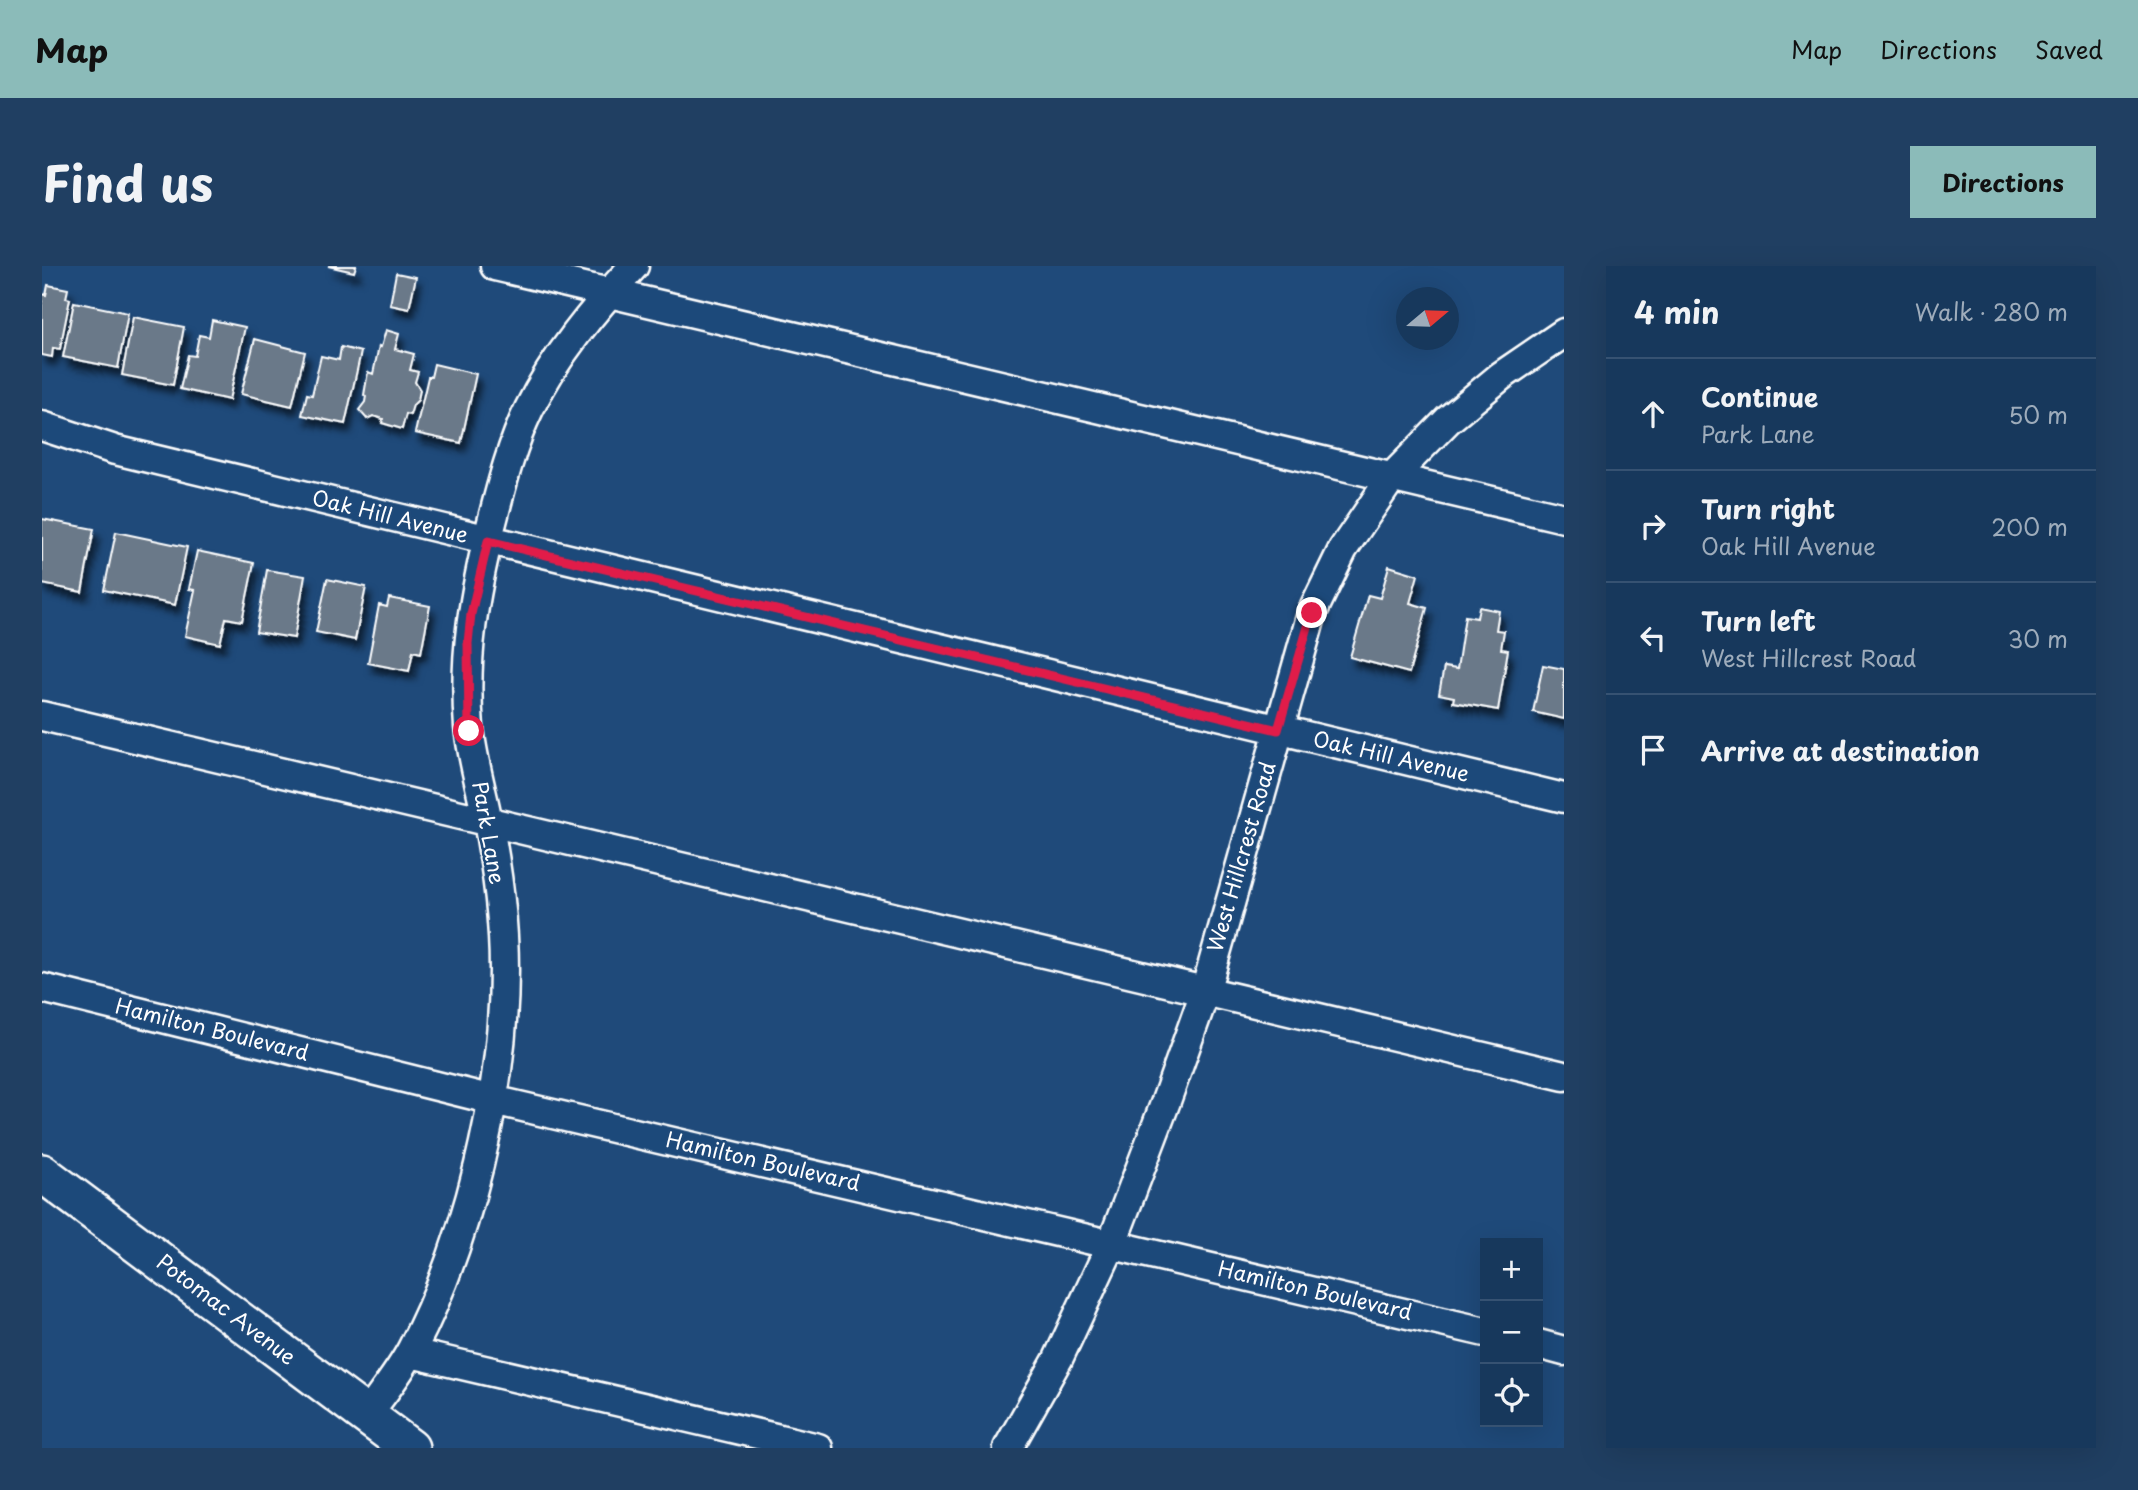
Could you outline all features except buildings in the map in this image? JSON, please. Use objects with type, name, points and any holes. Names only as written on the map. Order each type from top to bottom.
[{"type":"main road","name":"Potomac Avenue","points":[[42,1173],[410,1448]]},
{"type":"street","points":[[495,266],[1564,518]]},
{"type":"street","name":"Park Lane","points":[[367,1415],[411,1353],[437,1298],[465,1218],[493,1100],[504,972],[501,915],[488,822],[469,731],[467,701],[471,614],[517,438],[530,408],[562,355],[609,293],[634,266]]},
{"type":"street","name":"West Hillcrest Road","points":[[1009,1448],[1058,1359],[1112,1243],[1166,1101],[1205,992],[1312,613],[1343,549],[1392,477],[1448,420],[1502,376],[1564,333]]},
{"type":"street","name":"Oak Hill Avenue","points":[[42,426],[115,450],[1564,798]]},
{"type":"street","name":"Oak Hill Avenue","points":[[42,440],[115,450]]},
{"type":"street","points":[[42,716],[1564,1076]]},
{"type":"street","name":"Hamilton Boulevard","points":[[42,988],[493,1100],[1480,1331]]},
{"type":"street","points":[[42,1004],[80,997]]},
{"type":"street","points":[[1543,1345],[1564,1350]]},
{"type":"street","points":[[411,1353],[818,1448]]},
{"type":"route","points":[[469,731],[468,643],[471,614],[488,541],[1278,730],[1312,613]]}]
